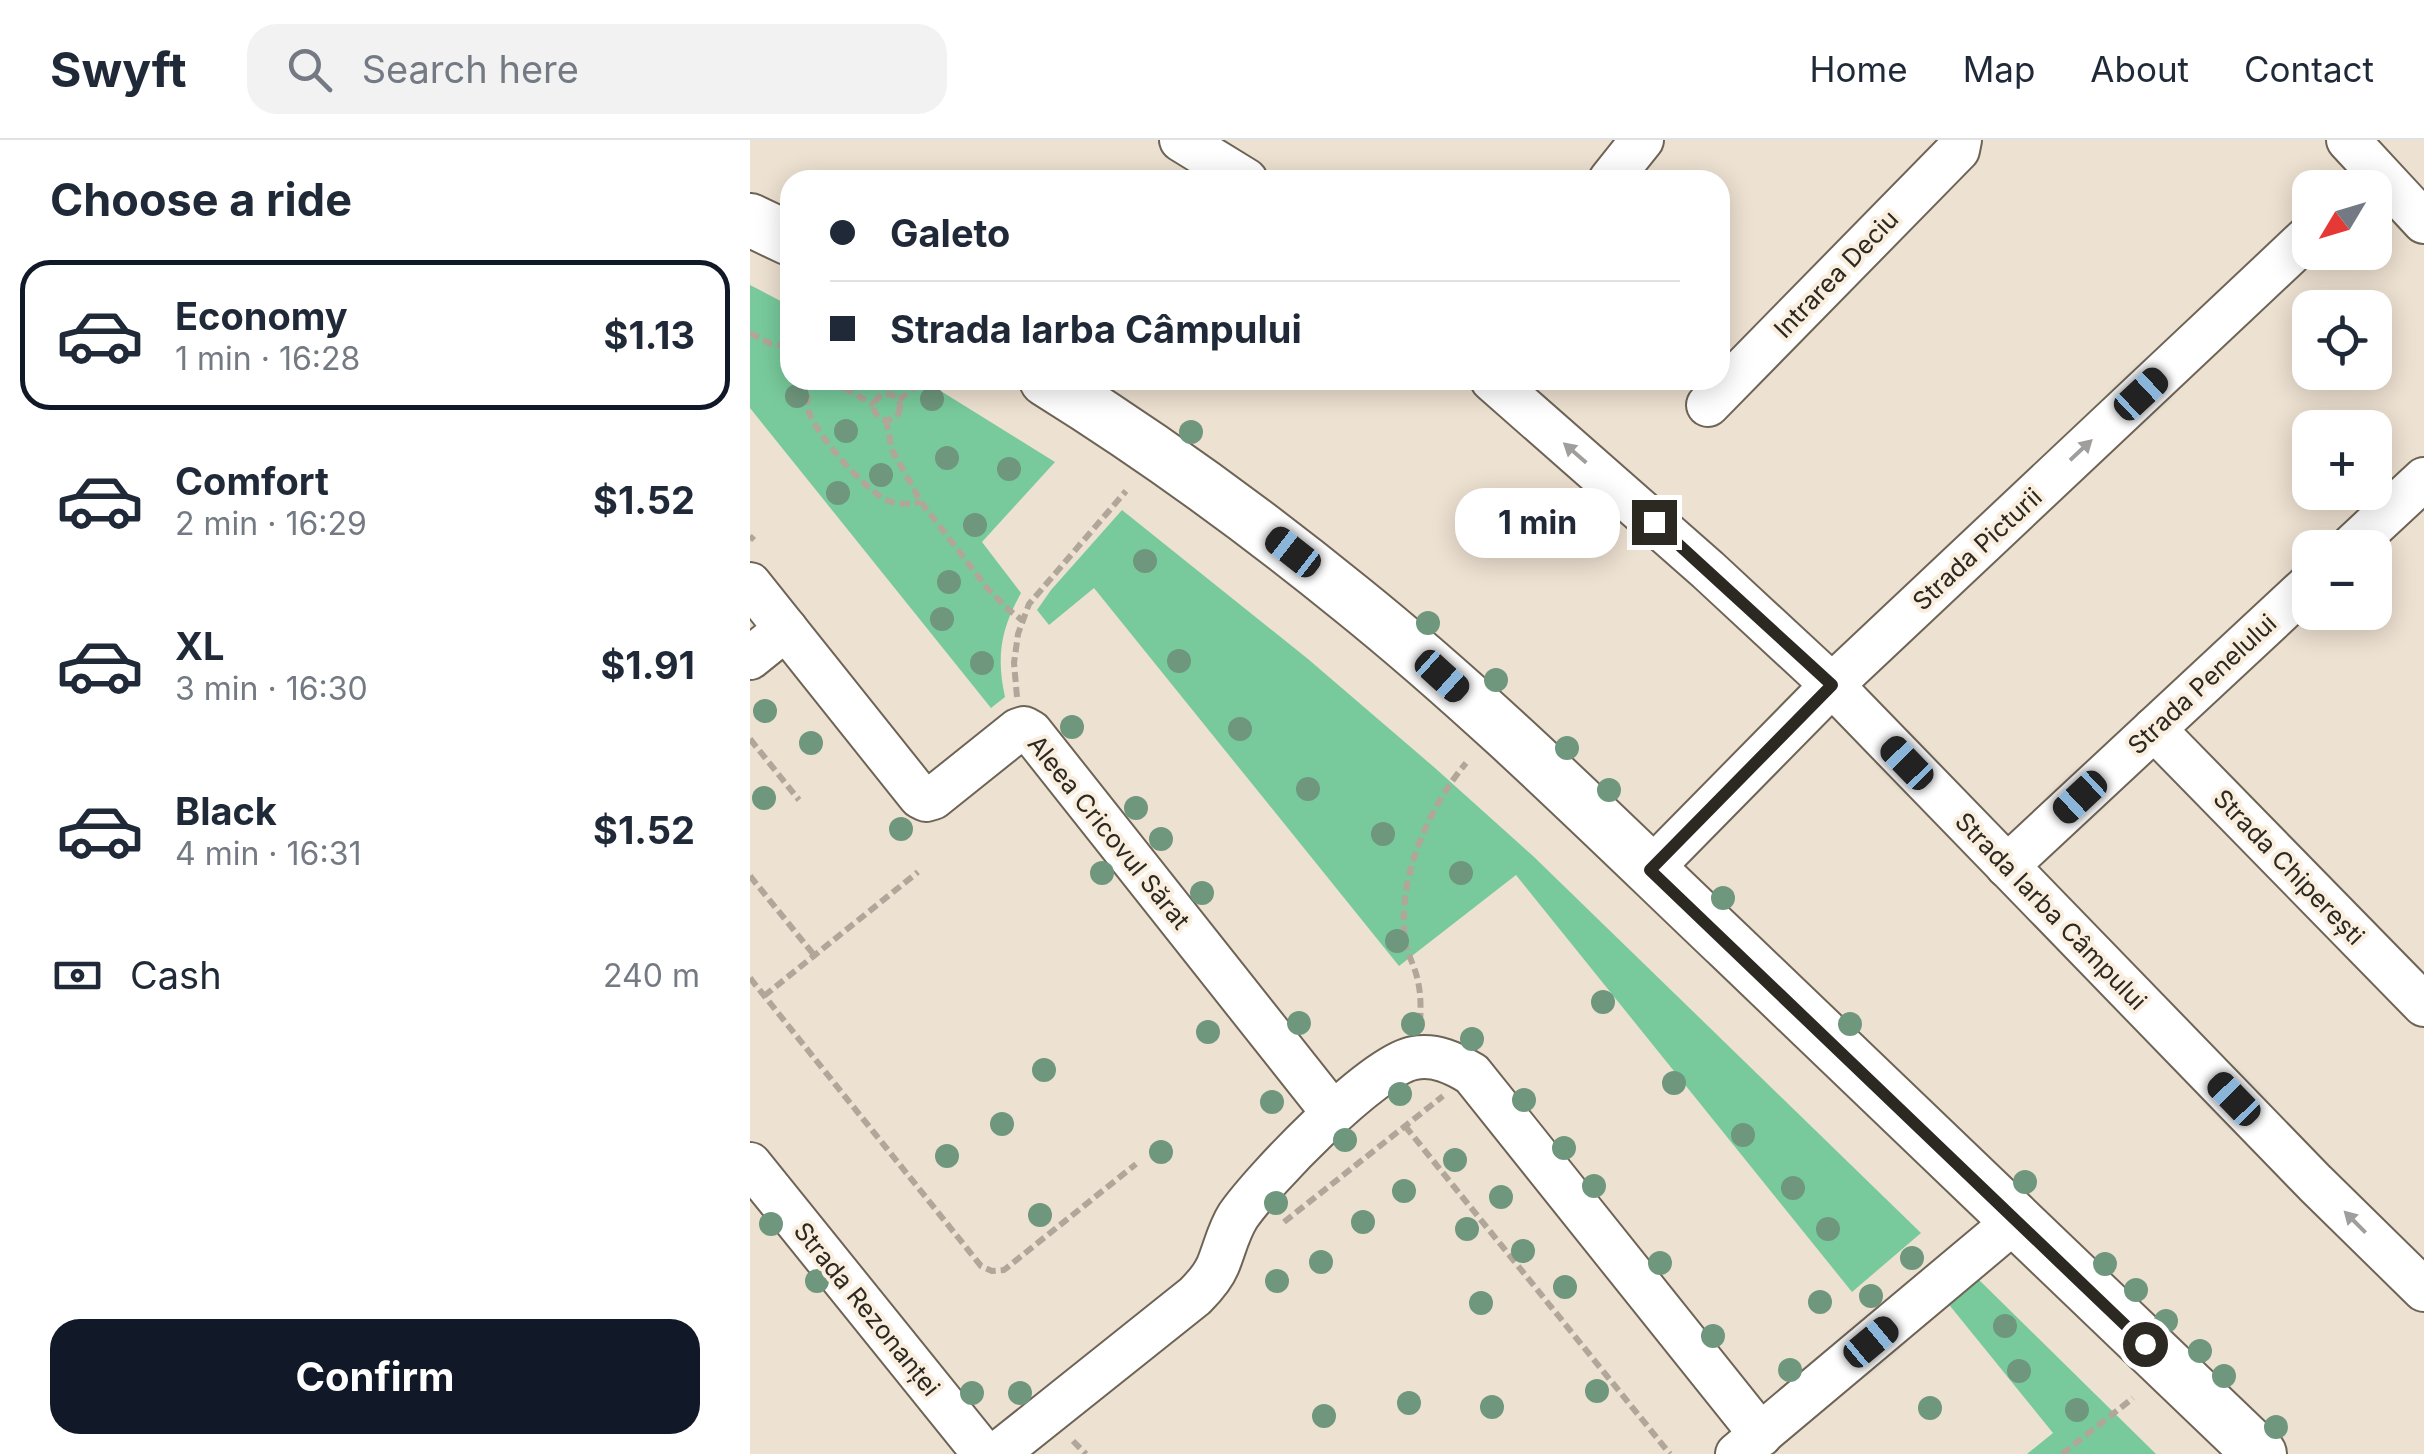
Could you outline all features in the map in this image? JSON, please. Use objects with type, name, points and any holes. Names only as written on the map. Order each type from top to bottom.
[{"type":"main road","points":[[750,220],[780,234]]},
{"type":"main road","points":[[1061,390],[1163,456],[1262,529],[1353,600],[1484,713],[2260,1454]]},
{"type":"street","points":[[1180,140],[1230,170]]},
{"type":"street","points":[[1618,170],[1642,140]]},
{"type":"street","name":"Intrarea Deciu","points":[[1730,383],[1958,150],[1960,140]]},
{"type":"street","points":[[2348,140],[2364,170]]},
{"type":"street","points":[[2392,197],[2424,222]]},
{"type":"street","name":"Strada Picturii","points":[[1650,870],[1832,685],[2292,252]]},
{"type":"street","name":"Strada Iarba Câmpului","points":[[1503,390],[1832,685],[2315,1183],[2424,1290]]},
{"type":"street","name":"Intrarea Deciu","points":[[1708,405],[1723,390]]},
{"type":"street","points":[[2369,530],[2424,479]]},
{"type":"street","name":"Aleea Cricovul Sărat","points":[[750,584],[920,797],[933,798],[1018,730],[1031,732],[1333,1112]]},
{"type":"street","name":"Strada Penelului","points":[[2007,866],[2292,601]]},
{"type":"street","points":[[750,658],[786,629]]},
{"type":"street","name":"Strada Chiperești","points":[[2154,729],[2424,1005]]},
{"type":"street","points":[[997,1454],[1196,1296],[1217,1268],[1226,1236],[1251,1199],[1333,1112],[1394,1066],[1411,1058],[1429,1057],[1455,1063],[1472,1074],[1749,1444],[2016,1220]]},
{"type":"street","name":"Strada Rezonanței","points":[[750,1164],[984,1454]]},
{"type":"path","points":[[750,333],[780,345]]},
{"type":"path","points":[[809,390],[809,414],[815,425],[858,477],[894,503],[921,502]]},
{"type":"path","points":[[848,390],[874,405],[878,417],[886,420],[898,415],[900,408],[899,400],[892,394],[884,394],[874,405]]},
{"type":"path","points":[[899,400],[910,390]]},
{"type":"path","points":[[886,420],[892,450],[921,502],[988,588],[1022,620]]},
{"type":"path","points":[[1024,728],[1014,663],[1022,620],[1045,583],[1126,491]]},
{"type":"path","points":[[750,739],[799,800]]},
{"type":"path","points":[[1411,1058],[1420,1024],[1421,996],[1406,946],[1404,923],[1410,870],[1436,807],[1466,763]]},
{"type":"path","points":[[764,996],[918,872]]},
{"type":"path","points":[[750,876],[814,956]]},
{"type":"path","points":[[750,978],[981,1266],[992,1271],[1004,1270],[1136,1164]]},
{"type":"path","points":[[1269,1234],[1472,1074]]},
{"type":"path","points":[[1405,1126],[1670,1454]]},
{"type":"path","points":[[2062,1454],[2133,1398]]},
{"type":"green space","points":[[750,285],[780,301],[780,390],[939,390],[1055,462],[982,542],[1021,593],[1002,643],[1005,697],[991,708],[750,408]]},
{"type":"green space","points":[[1122,510],[1308,659],[1533,856],[1921,1233],[1852,1292],[1516,875],[1399,966],[1094,588],[1049,625],[1037,610]]},
{"type":"green space","points":[[1971,1272],[2156,1454],[2027,1454],[2053,1433],[1942,1296]]},
{"type":"route","points":[[1654,522],[1832,685],[1650,870],[2145,1344]]}]
